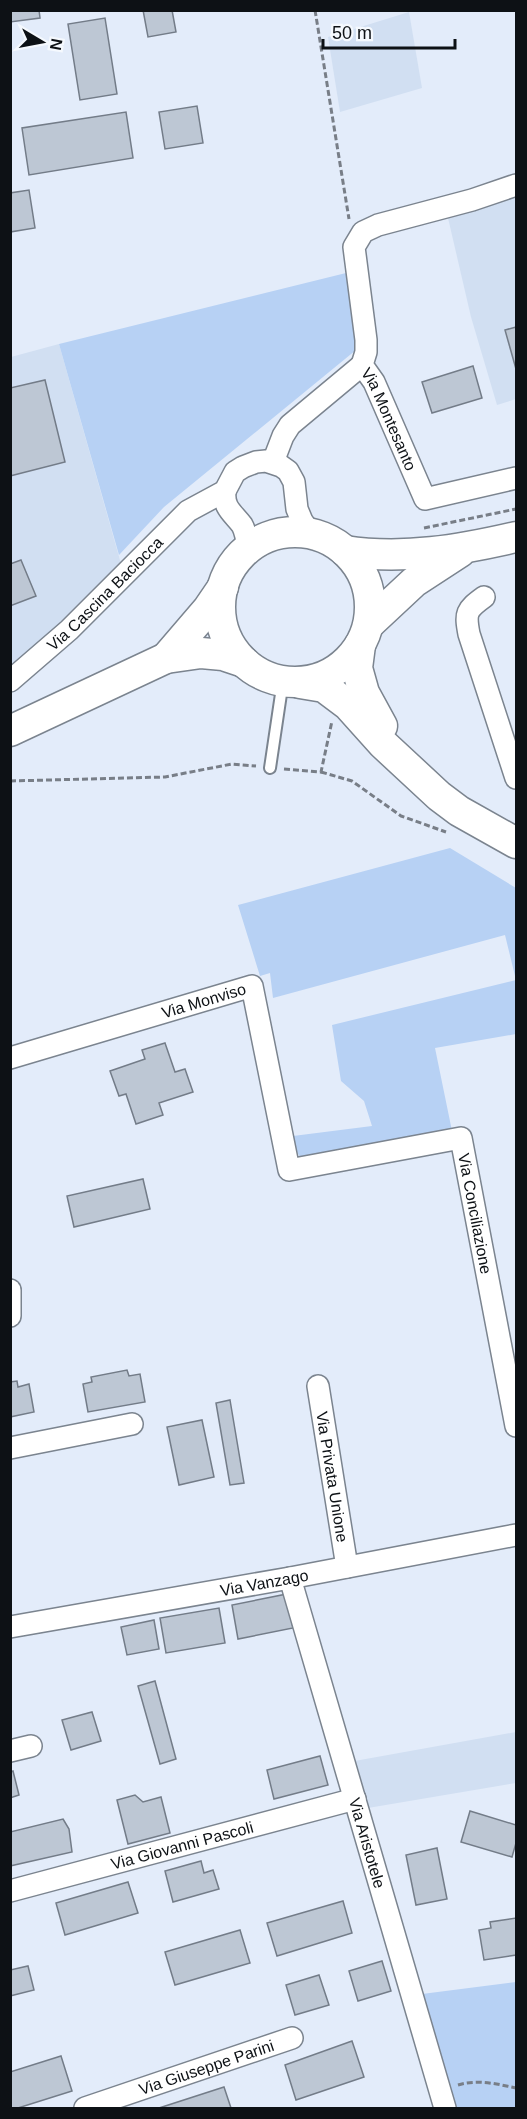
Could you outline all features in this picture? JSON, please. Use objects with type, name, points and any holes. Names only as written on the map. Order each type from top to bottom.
[{"type":"street","points":[[354,247],[363,232],[378,225],[472,200],[516,185]]},
{"type":"street","name":"Via Montesanto","points":[[354,247],[366,340],[366,352],[362,365],[374,382],[425,499],[516,478]]},
{"type":"street","points":[[273,462],[290,425],[362,365]]},
{"type":"street","points":[[248,549],[243,527],[227,501],[236,472],[243,466],[256,462],[273,462],[288,471],[294,482],[297,509],[311,534]]},
{"type":"street","name":"Via Cascina Baciocca","points":[[10,681],[69,630],[188,511],[198,505],[217,506],[227,501]]},
{"type":"street","points":[[166,658],[208,609],[237,560],[248,549],[273,536],[293,532],[311,534],[332,542],[345,551],[358,566],[367,584],[370,604],[357,668],[364,693],[407,767]]},
{"type":"street","points":[[345,551],[374,556],[464,549],[516,537]]},
{"type":"street","points":[[289,682],[318,679],[335,672],[349,660],[364,635],[414,582],[464,549]]},
{"type":"street","points":[[223,587],[220,607],[223,627],[231,646],[244,662],[260,674],[289,682],[324,687],[348,705],[383,744],[424,784],[459,811],[516,843]]},
{"type":"street","points":[[484,597],[468,610],[466,618],[469,634],[516,778]]},
{"type":"street","points":[[10,731],[166,658],[201,653],[223,655],[244,662]]},
{"type":"street","name":"Via Monviso","points":[[10,1058],[252,986],[289,1170]]},
{"type":"street","name":"Via Conciliazione","points":[[289,1170],[461,1138],[516,1426]]},
{"type":"street","points":[[10,1290],[10,1316]]},
{"type":"street","name":"Via Privata Unione","points":[[318,1386],[347,1567]]},
{"type":"street","points":[[10,1448],[132,1424]]},
{"type":"street","name":"Via Vanzago","points":[[10,1627],[290,1578],[516,1534]]},
{"type":"street","name":"Via Aristotele","points":[[290,1578],[442,2099]]},
{"type":"street","name":"Via Giovanni Pascoli","points":[[10,1892],[355,1799]]},
{"type":"street","name":"Via Giuseppe Parini","points":[[85,2109],[292,2038]]},
{"type":"lane","points":[[270,768],[281,694],[289,682]]},
{"type":"path","points":[[315,10],[354,247]]},
{"type":"path","points":[[321,772],[352,781],[401,816],[455,835]]},
{"type":"path","points":[[442,2099],[468,2082],[488,2082],[516,2088]]},
{"type":"shaded area","points":[[409,12],[422,88],[340,112],[328,37]]},
{"type":"shaded area","points":[[516,195],[516,399],[497,405],[471,317],[448,218]]},
{"type":"shaded area","points":[[346,273],[356,350],[164,507],[119,555],[59,344]]},
{"type":"shaded area","points":[[59,344],[125,578],[11,689],[11,357]]},
{"type":"shaded area","points":[[450,848],[516,888],[516,980],[505,935],[273,998],[270,973],[260,976],[238,905]]},
{"type":"shaded area","points":[[516,980],[516,1034],[435,1048],[452,1131],[301,1158],[296,1151],[293,1136],[372,1126],[364,1101],[341,1081],[332,1025]]},
{"type":"shaded area","points":[[516,1732],[516,1783],[362,1809],[349,1762]]},
{"type":"shaded area","points":[[516,1982],[516,2108],[456,2108],[422,1994]]},
{"type":"building","points":[[10,10],[39,10],[40,18],[10,22]]},
{"type":"building","points":[[143,10],[172,10],[176,32],[148,37]]},
{"type":"building","points":[[105,18],[117,94],[80,100],[68,24]]},
{"type":"building","points":[[197,106],[203,143],[165,149],[159,112]]},
{"type":"building","points":[[126,112],[133,158],[29,175],[22,128]]},
{"type":"building","points":[[29,190],[35,228],[10,232],[10,193]]},
{"type":"building","points":[[516,327],[516,369],[505,330]]},
{"type":"building","points":[[473,366],[482,398],[432,413],[422,382]]},
{"type":"building","points":[[45,380],[65,462],[10,476],[10,388]]},
{"type":"building","points":[[21,560],[36,596],[10,606],[10,564]]},
{"type":"building","points":[[165,1043],[175,1072],[185,1069],[193,1092],[159,1103],[163,1115],[136,1124],[126,1094],[119,1096],[110,1071],[145,1059],[142,1050]]},
{"type":"building","points":[[143,1179],[150,1209],[74,1227],[67,1196]]},
{"type":"building","points":[[127,1370],[129,1376],[140,1374],[145,1402],[88,1412],[83,1384],[92,1382],[91,1377]]},
{"type":"building","points":[[17,1381],[18,1387],[29,1384],[34,1412],[10,1417],[10,1382]]},
{"type":"building","points":[[230,1400],[244,1483],[230,1485],[216,1403]]},
{"type":"building","points":[[202,1420],[214,1477],[179,1485],[167,1427]]},
{"type":"building","points":[[287,1594],[293,1628],[238,1639],[232,1605]]},
{"type":"building","points":[[219,1608],[225,1643],[166,1653],[160,1618]]},
{"type":"building","points":[[154,1620],[159,1649],[127,1655],[121,1627]]},
{"type":"building","points":[[155,1681],[176,1759],[160,1764],[138,1686]]},
{"type":"building","points":[[92,1712],[101,1741],[71,1750],[62,1720]]},
{"type":"building","points":[[320,1756],[328,1785],[274,1799],[267,1770]]},
{"type":"building","points":[[13,1771],[19,1795],[10,1798],[10,1772]]},
{"type":"building","points":[[135,1795],[143,1802],[161,1797],[170,1833],[128,1844],[117,1800]]},
{"type":"building","points":[[470,1811],[516,1825],[516,1843],[512,1857],[461,1842]]},
{"type":"building","points":[[63,1819],[69,1829],[72,1852],[10,1866],[10,1832]]},
{"type":"building","points":[[437,1848],[447,1899],[416,1905],[406,1855]]},
{"type":"building","points":[[201,1861],[204,1873],[213,1870],[219,1889],[173,1902],[165,1871]]},
{"type":"building","points":[[128,1882],[138,1913],[65,1935],[56,1903]]},
{"type":"building","points":[[343,1901],[352,1933],[277,1956],[267,1923]]},
{"type":"building","points":[[516,1918],[516,1955],[484,1960],[479,1930],[491,1928],[490,1922]]},
{"type":"building","points":[[240,1930],[250,1963],[175,1985],[165,1952]]},
{"type":"building","points":[[382,1961],[391,1991],[358,2001],[349,1971]]},
{"type":"building","points":[[28,1966],[34,1990],[10,1996],[10,1970]]},
{"type":"building","points":[[319,1975],[329,2005],[295,2015],[286,1985]]},
{"type":"building","points":[[352,2041],[364,2077],[296,2100],[285,2065]]},
{"type":"building","points":[[61,2056],[72,2091],[18,2108],[10,2108],[10,2072]]},
{"type":"building","points":[[224,2087],[231,2108],[159,2108]]}]
